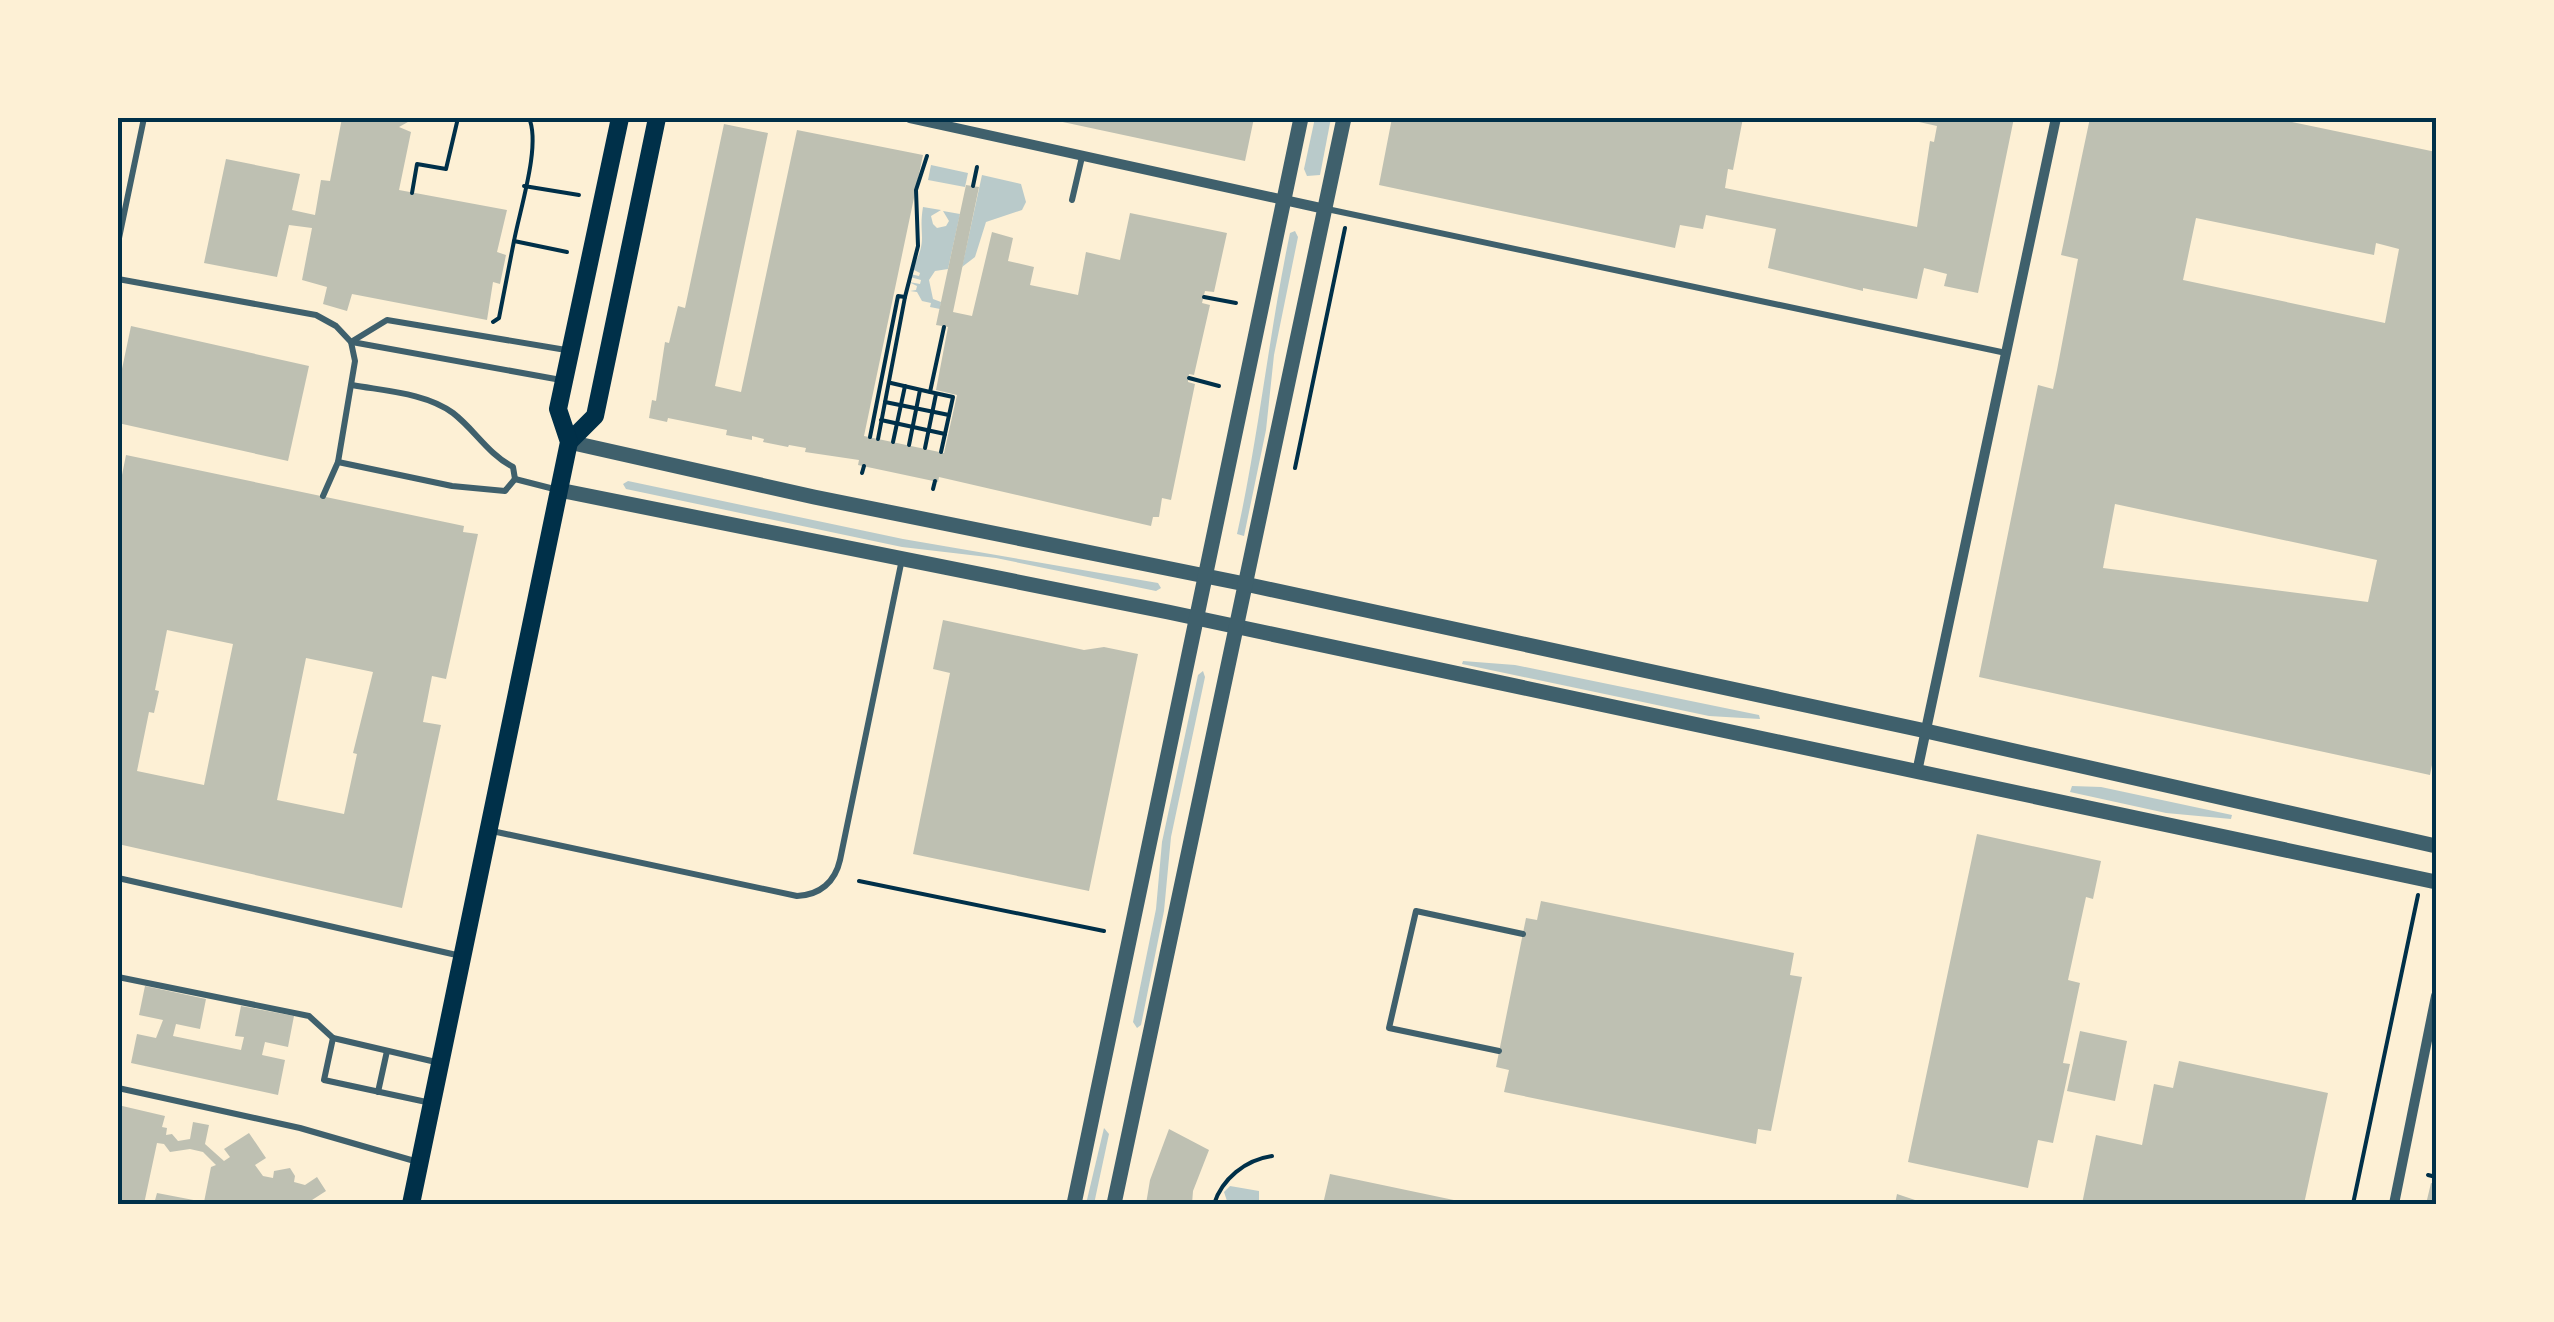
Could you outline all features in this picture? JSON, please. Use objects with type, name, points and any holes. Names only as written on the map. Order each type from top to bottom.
[{"type":"main road","points":[[410,1204],[569,442],[558,409],[620,118]]},
{"type":"main road","points":[[569,442],[595,416],[658,118]]},
{"type":"street","points":[[910,118],[1325,209]]},
{"type":"street","points":[[1074,1204],[1301,118]]},
{"type":"street","points":[[1114,1204],[1344,118]]},
{"type":"street","points":[[1917,772],[2056,118]]},
{"type":"street","points":[[569,442],[1926,731],[2436,846]]},
{"type":"street","points":[[559,490],[902,557],[2436,882]]},
{"type":"street","points":[[2394,1204],[2436,996]]},
{"type":"lane","points":[[118,243],[144,118]]},
{"type":"lane","points":[[1072,200],[1082,157]]},
{"type":"lane","points":[[1325,209],[2006,353]]},
{"type":"lane","points":[[118,279],[316,314],[336,326],[351,342],[355,361],[338,462],[323,496]]},
{"type":"lane","points":[[351,342],[387,320],[570,351]]},
{"type":"lane","points":[[351,342],[564,380]]},
{"type":"lane","points":[[352,385],[428,400],[450,411],[486,448],[514,466],[516,480]]},
{"type":"lane","points":[[338,462],[404,477],[505,491],[516,480]]},
{"type":"lane","points":[[516,480],[559,490]]},
{"type":"lane","points":[[488,830],[797,896],[809,896],[827,886],[837,873],[840,860],[902,557]]},
{"type":"lane","points":[[118,878],[462,956]]},
{"type":"lane","points":[[1499,1050],[1389,1028],[1416,912],[1522,934]]},
{"type":"lane","points":[[118,977],[309,1016],[333,1038],[440,1063]]},
{"type":"lane","points":[[333,1038],[324,1080],[432,1103]]},
{"type":"lane","points":[[378,1092],[387,1052]]},
{"type":"lane","points":[[118,1088],[300,1128],[420,1162]]},
{"type":"path","points":[[412,192],[417,164],[446,169],[458,118]]},
{"type":"path","points":[[481,322],[492,324],[499,318],[535,131],[530,118]]},
{"type":"path","points":[[878,438],[911,264],[918,246],[916,190],[927,156]]},
{"type":"path","points":[[973,186],[977,167]]},
{"type":"path","points":[[524,186],[579,195]]},
{"type":"path","points":[[1295,468],[1345,228]]},
{"type":"path","points":[[514,241],[567,252]]},
{"type":"path","points":[[870,437],[898,296],[905,297]]},
{"type":"path","points":[[1204,297],[1236,303]]},
{"type":"path","points":[[925,448],[944,326]]},
{"type":"path","points":[[1188,378],[1219,386]]},
{"type":"path","points":[[889,383],[954,397],[941,452]]},
{"type":"path","points":[[893,442],[905,386]]},
{"type":"path","points":[[908,445],[920,390]]},
{"type":"path","points":[[885,402],[950,415]]},
{"type":"path","points":[[882,420],[945,434]]},
{"type":"path","points":[[862,473],[864,466]]},
{"type":"path","points":[[934,488],[935,481]]},
{"type":"path","points":[[2435,814],[2436,807]]},
{"type":"path","points":[[859,882],[1104,931]]},
{"type":"path","points":[[2353,1204],[2418,895]]},
{"type":"path","points":[[1214,1204],[1235,1172],[1264,1156],[1272,1156]]},
{"type":"path","points":[[2428,1175],[2436,1177]]},
{"type":"shaded area","points":[[1315,118],[1331,118],[1320,175],[1307,176],[1304,169]]},
{"type":"shaded area","points":[[931,165],[968,173],[965,187],[928,180]]},
{"type":"shaded area","points":[[982,175],[1021,184],[1026,202],[1022,210],[986,222],[975,257],[962,267]]},
{"type":"shaded area","points":[[923,207],[941,210],[931,216],[937,228],[949,221],[943,211],[960,214],[948,269],[935,271],[929,280],[933,299],[941,302],[940,309],[930,307],[931,303],[910,291],[917,286],[909,282],[920,284],[921,280],[910,274],[920,273],[912,269],[922,244]]},
{"type":"shaded area","points":[[1295,231],[1298,237],[1274,355],[1266,430],[1244,536],[1237,534],[1290,233]]},
{"type":"shaded area","points":[[628,481],[903,539],[1158,583],[1161,588],[1156,591],[996,558],[902,547],[626,489],[623,484]]},
{"type":"shaded area","points":[[1463,661],[1515,665],[1759,715],[1760,719],[1709,716],[1462,664]]},
{"type":"shaded area","points":[[1203,671],[1205,677],[1171,837],[1164,911],[1141,1025],[1137,1028],[1133,1022],[1156,909],[1162,842],[1198,675]]},
{"type":"shaded area","points":[[2072,786],[2101,787],[2232,815],[2231,819],[2166,813],[2070,792]]},
{"type":"shaded area","points":[[1104,1128],[1109,1134],[1094,1204],[1086,1204]]},
{"type":"shaded area","points":[[1230,1186],[1259,1191],[1259,1204],[1228,1204],[1224,1192]]},
{"type":"building","points":[[342,118],[415,118],[399,127],[411,132],[399,190],[507,210],[497,252],[506,255],[500,284],[493,282],[487,320],[352,294],[347,311],[323,304],[327,287],[302,280],[312,228],[289,225],[277,277],[204,263],[226,159],[300,174],[292,210],[315,215],[321,180],[330,181]]},
{"type":"building","points":[[1044,118],[1254,118],[1245,161]]},
{"type":"building","points":[[1392,118],[1743,118],[1733,170],[1728,169],[1725,188],[1917,227],[1930,141],[1934,142],[1937,126],[1901,118],[2014,118],[1978,293],[1944,286],[1947,274],[1924,268],[1917,299],[1863,291],[1768,268],[1776,229],[1706,215],[1703,229],[1680,225],[1675,248],[1379,185]]},
{"type":"building","points":[[2090,118],[2273,118],[2436,152],[2436,745],[2430,775],[1979,677],[2038,385],[2053,389],[2057,370],[2078,259],[2061,255]],"holes":[[[2196,218],[2374,255],[2376,243],[2399,249],[2385,323],[2183,280]],[[2115,504],[2377,560],[2368,602],[2103,568]]]},
{"type":"building","points":[[724,124],[768,133],[715,386],[741,392],[797,130],[923,155],[864,436],[944,453],[957,395],[936,390],[948,327],[936,325],[966,185],[979,187],[953,312],[972,316],[992,232],[1013,238],[1008,261],[1034,267],[1030,285],[1078,295],[1086,252],[1120,260],[1130,213],[1227,233],[1214,292],[1205,291],[1202,303],[1210,305],[1194,375],[1189,374],[1188,382],[1195,384],[1171,500],[1162,498],[1159,517],[1153,517],[1151,526],[939,477],[938,482],[858,465],[859,460],[805,452],[806,448],[763,442],[764,439],[752,436],[752,440],[726,435],[727,430],[649,418],[652,400],[656,401],[665,342],[669,343],[678,306],[685,308]]},
{"type":"building","points":[[131,326],[309,366],[288,461],[118,423],[118,388]]},
{"type":"building","points":[[126,455],[464,526],[463,532],[478,534],[446,679],[432,676],[423,722],[441,725],[402,908],[118,844],[118,495]],"holes":[[[167,630],[233,644],[204,785],[137,771],[149,712],[154,713],[159,691],[155,690]],[[306,658],[373,672],[353,753],[357,754],[344,814],[277,800]]]},
{"type":"building","points":[[943,620],[1084,650],[1104,647],[1138,654],[1089,891],[913,854],[950,673],[933,669]]},
{"type":"building","points":[[1977,834],[2101,861],[2093,899],[2086,897],[2068,980],[2080,983],[2063,1063],[2070,1064],[2053,1143],[2038,1140],[2028,1188],[1908,1162]]},
{"type":"building","points":[[1541,901],[1794,953],[1790,975],[1802,977],[1771,1131],[1758,1129],[1756,1144],[1504,1092],[1509,1070],[1496,1067],[1526,918],[1537,920]]},
{"type":"building","points":[[145,986],[206,999],[200,1029],[176,1024],[173,1036],[241,1050],[244,1037],[235,1036],[241,1006],[294,1016],[288,1047],[265,1042],[262,1055],[285,1060],[278,1095],[131,1063],[137,1034],[156,1038],[163,1020],[139,1015]]},
{"type":"building","points":[[2080,1031],[2127,1041],[2115,1101],[2067,1091]]},
{"type":"building","points":[[2179,1061],[2328,1093],[2304,1204],[2082,1204],[2096,1135],[2142,1145],[2154,1084],[2173,1088]]},
{"type":"building","points":[[118,1105],[165,1116],[162,1127],[167,1128],[166,1135],[172,1134],[178,1141],[190,1139],[193,1122],[209,1125],[205,1144],[224,1161],[230,1157],[224,1149],[249,1133],[266,1158],[255,1165],[263,1176],[273,1178],[274,1171],[290,1168],[294,1182],[305,1185],[317,1177],[326,1191],[311,1204],[154,1204],[157,1193],[204,1202],[211,1167],[216,1165],[203,1152],[170,1152],[164,1144],[157,1143],[144,1204],[118,1204]]},
{"type":"building","points":[[1169,1129],[1209,1150],[1192,1204],[1146,1204],[1150,1180]]},
{"type":"building","points":[[1330,1174],[1468,1203],[1468,1204],[1323,1204]]},
{"type":"building","points":[[2431,1183],[2436,1184],[2436,1204],[2426,1204]]},
{"type":"building","points":[[1897,1194],[1927,1204],[1895,1204]]}]
